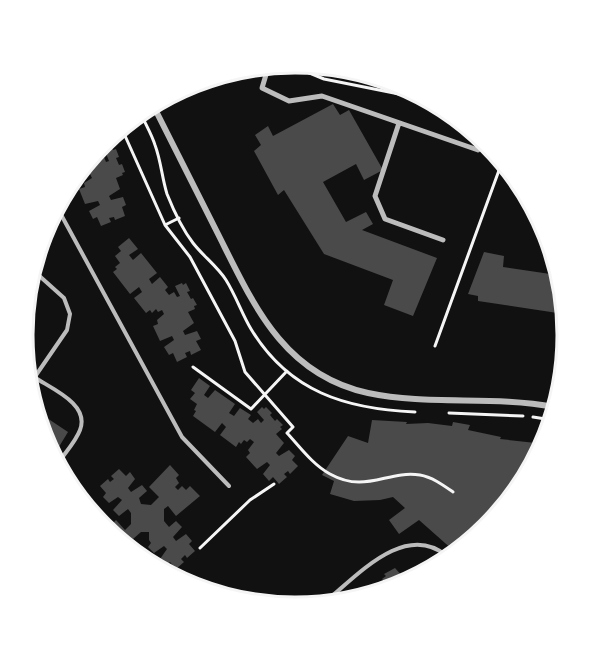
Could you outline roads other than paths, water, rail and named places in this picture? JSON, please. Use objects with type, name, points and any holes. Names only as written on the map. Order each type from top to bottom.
[{"type":"street","points":[[266,74],[262,88],[289,101],[322,96],[478,150]]},
{"type":"street","points":[[157,113],[248,295],[271,331],[299,360],[330,380],[368,393],[416,399],[520,402],[548,407]]},
{"type":"street","points":[[399,123],[375,196],[385,219],[443,240]]},
{"type":"lane","points":[[62,216],[182,437],[229,486]]},
{"type":"lane","points":[[36,375],[67,330],[70,314],[64,298],[40,276]]},
{"type":"lane","points":[[37,382],[75,404],[82,416],[80,430],[63,456]]},
{"type":"lane","points":[[335,594],[383,555],[405,545],[417,543],[429,545],[442,553]]}]
